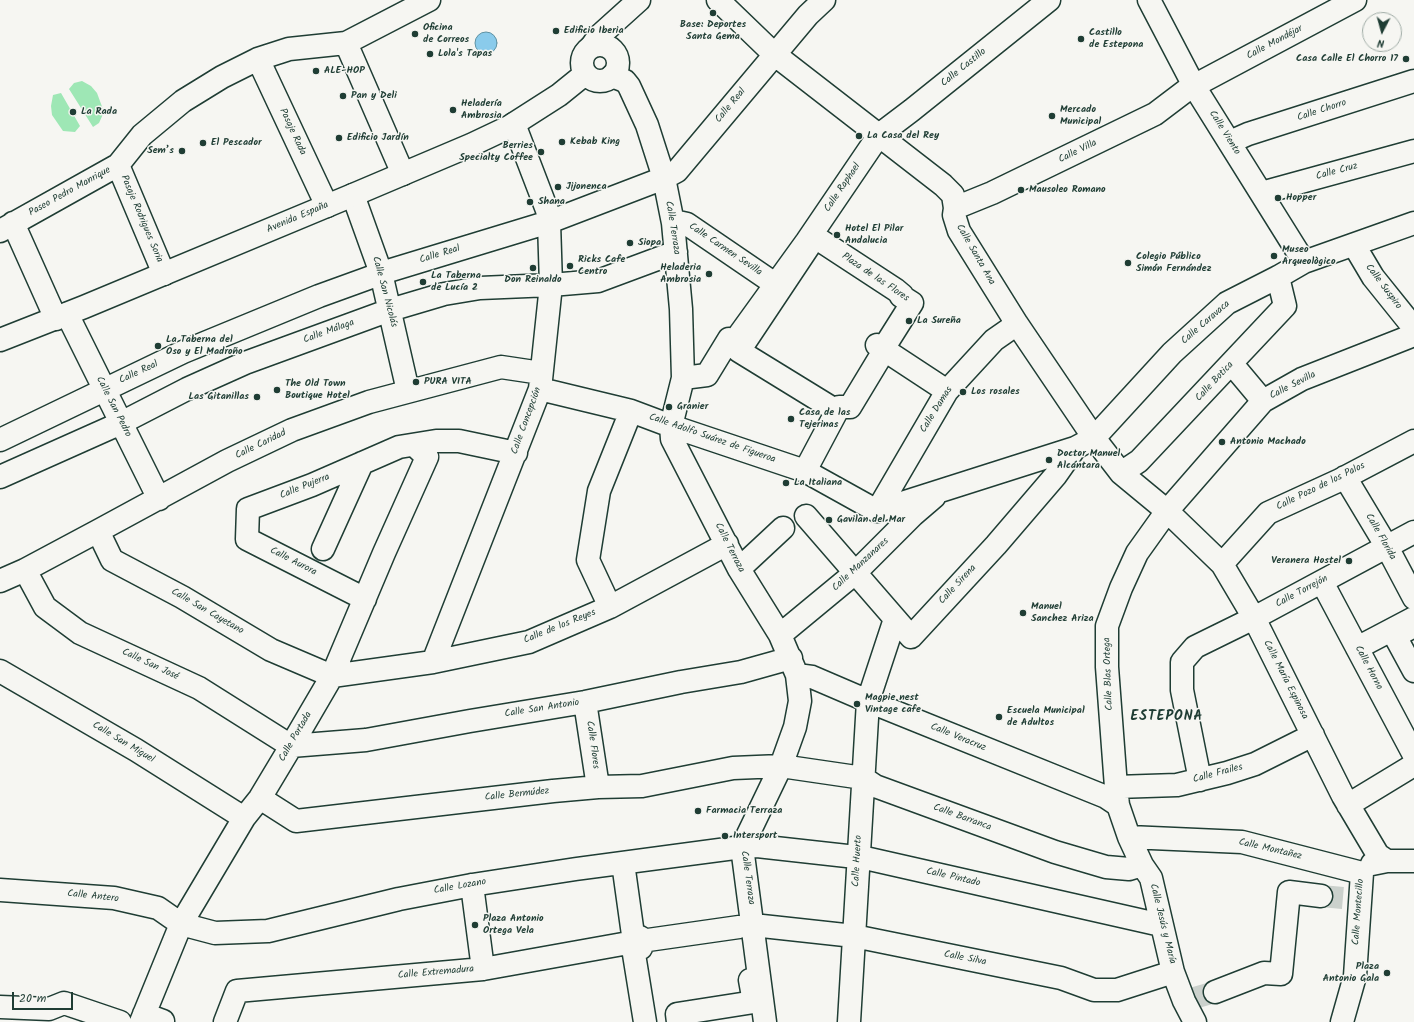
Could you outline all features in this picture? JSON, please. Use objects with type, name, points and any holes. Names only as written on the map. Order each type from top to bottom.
[{"type":"street","name":"Paseo Pedro Manrique","points":[[7,227],[118,165],[142,135],[183,101],[222,77],[258,59],[289,49],[346,43],[429,0]]},
{"type":"street","points":[[592,46],[598,37],[639,0]]},
{"type":"street","name":"Calle Santa Ana","points":[[718,0],[774,54],[943,185],[952,195],[955,208],[954,215],[959,231],[1016,324],[1094,438],[1121,474],[1167,511]]},
{"type":"street","name":"Calle Real","points":[[0,440],[190,349],[319,296],[381,273],[549,222],[664,178],[677,171],[774,54],[808,15],[824,0]]},
{"type":"street","name":"Calle Castillo","points":[[879,135],[1049,0]]},
{"type":"street","name":"Calle Viento","points":[[1149,0],[1194,86],[1304,262]]},
{"type":"street","name":"Calle Mondéjar","points":[[1194,86],[1355,0]]},
{"type":"street","points":[[346,43],[403,174]]},
{"type":"street","points":[[597,44],[606,45],[610,47],[616,55],[618,64],[615,73],[601,81],[590,78],[582,69],[582,58],[587,49],[592,46],[597,44]]},
{"type":"street","name":"Pasaje Rada","points":[[258,59],[327,206]]},
{"type":"street","name":"Avenida España","points":[[0,340],[61,317],[353,196],[471,145],[514,124],[559,95],[585,74]]},
{"type":"street","name":"Calle Terraza","points":[[612,76],[625,82],[631,89],[647,125],[664,178],[673,223],[681,309],[683,378],[671,426],[672,439],[739,569],[780,635],[794,666],[800,701],[795,727],[781,766],[742,847],[746,926],[765,1018]]},
{"type":"street","name":"Calle Chorro","points":[[1230,142],[1256,132],[1414,81]]},
{"type":"street","name":"Calle Villa","points":[[955,208],[992,193],[1155,114],[1194,86]]},
{"type":"street","name":"Calle Concepción","points":[[432,662],[516,453],[540,381],[551,285],[549,222],[547,210],[514,124]]},
{"type":"street","name":"Calle Raphael","points":[[809,242],[879,135]]},
{"type":"street","name":"Calle Cruz","points":[[1261,193],[1414,151]]},
{"type":"street","name":"Pasaje Rodrigues Soria","points":[[118,165],[164,274]]},
{"type":"street","name":"Calle San Nicolás","points":[[353,196],[381,273],[408,391]]},
{"type":"street","name":"Calle Carmen Sevilla","points":[[673,223],[678,222],[687,224],[775,284]]},
{"type":"street","name":"Calle Caravaca","points":[[1094,438],[1172,353],[1227,303],[1304,262],[1414,223]]},
{"type":"street","name":"Calle San Pedro","points":[[7,227],[104,390],[159,499]]},
{"type":"street","name":"Plaza de las Flores","points":[[809,242],[815,236],[896,290],[902,295],[901,296],[912,303],[880,347],[882,354],[850,407],[839,408]]},
{"type":"street","points":[[809,242],[775,284],[737,344],[738,351],[835,410],[839,408]]},
{"type":"street","points":[[737,344],[809,242]]},
{"type":"street","name":"Calle Suspiro","points":[[1354,244],[1372,277],[1414,328]]},
{"type":"street","name":"Calle Málaga","points":[[1,475],[121,423],[187,389],[245,363],[390,310],[444,294],[480,288],[551,285],[598,281],[676,252]]},
{"type":"street","name":"Calle Botica","points":[[1121,474],[1139,461],[1285,306],[1278,277]]},
{"type":"street","name":"Calle Damas","points":[[877,511],[947,391],[994,340],[1016,324]]},
{"type":"street","name":"Calle Sevilla","points":[[1167,511],[1263,401],[1302,379],[1414,334]]},
{"type":"street","points":[[683,378],[707,375],[729,339],[737,344]]},
{"type":"street","points":[[880,347],[947,391]]},
{"type":"street","points":[[1232,364],[1263,401]]},
{"type":"street","name":"Calle Caridad","points":[[0,581],[25,570],[227,461],[292,430],[369,402],[501,366],[540,381]]},
{"type":"street","name":"Calle Adolfo Suárez de Figueroa","points":[[540,381],[805,470],[877,511]]},
{"type":"street","points":[[805,470],[839,408]]},
{"type":"street","points":[[610,607],[588,560],[599,491],[631,411]]},
{"type":"street","name":"Calle Manzanares","points":[[877,511],[1075,448],[1094,438]]},
{"type":"street","name":"Calle Pujerra","points":[[248,509],[312,486],[398,447],[436,441],[459,441],[516,453]]},
{"type":"street","name":"Calle Pozo de los Palos","points":[[1222,564],[1268,513],[1346,477],[1414,441]]},
{"type":"street","name":"Calle Portada","points":[[149,1019],[181,924],[244,818],[260,798],[332,676],[427,457],[414,445]]},
{"type":"street","name":"Calle Sirena","points":[[895,620],[910,637],[996,545],[1056,474],[1075,448]]},
{"type":"street","points":[[323,548],[362,463]]},
{"type":"street","name":"Calle Florida","points":[[1346,477],[1387,547],[1414,598]]},
{"type":"street","name":"Calle Manzanares","points":[[780,635],[855,574],[913,515],[939,492]]},
{"type":"street","name":"Calle Aurora","points":[[248,509],[247,539],[365,599]]},
{"type":"street","name":"Calle María Espinosa","points":[[1167,511],[1222,564],[1254,618],[1348,805],[1378,855],[1386,861]]},
{"type":"street","name":"Calle Blas Ortega","points":[[1117,796],[1107,667],[1107,626],[1121,588],[1137,553],[1167,511]]},
{"type":"street","points":[[806,516],[895,620],[868,701]]},
{"type":"street","points":[[739,569],[783,528]]},
{"type":"street","name":"Calle San Cayetano","points":[[98,531],[112,560],[182,597],[271,650],[332,676]]},
{"type":"street","name":"Calle Torrejón","points":[[1200,780],[1182,690],[1182,662],[1194,647],[1254,618],[1414,532]]},
{"type":"street","name":"Calle de los Reyes","points":[[332,676],[432,662],[529,642],[610,607],[727,544]]},
{"type":"street","name":"Calle San José","points":[[25,570],[45,607],[80,632],[198,688],[291,746]]},
{"type":"street","name":"Calle Horno","points":[[1322,582],[1414,755]]},
{"type":"street","points":[[1357,648],[1414,618]]},
{"type":"street","points":[[1414,626],[1395,636],[1414,671]]},
{"type":"street","name":"Calle Veracruz","points":[[794,666],[812,677],[868,701],[1106,797],[1117,796]]},
{"type":"street","name":"Calle San Antonio","points":[[291,746],[366,740],[585,702],[681,682],[741,672],[794,666]]},
{"type":"street","name":"Calle San Miguel","points":[[0,670],[136,750],[244,818]]},
{"type":"street","name":"Calle Huerto","points":[[849,1022],[868,701]]},
{"type":"street","name":"Calle Flores","points":[[585,702],[598,787]]},
{"type":"street","name":"Calle Frailes","points":[[1117,796],[1200,780],[1255,764],[1313,735]]},
{"type":"street","points":[[1348,805],[1414,765]]},
{"type":"street","name":"Calle Barranca","points":[[781,766],[863,778],[875,786],[1062,854],[1106,867],[1129,869],[1142,865]]},
{"type":"street","name":"Calle Bermúdez","points":[[260,798],[296,821],[598,787],[642,786],[733,768],[781,766]]},
{"type":"street","name":"Calle Jesús y María","points":[[1117,796],[1129,837],[1142,865],[1151,878],[1173,972],[1189,1000],[1195,1022]]},
{"type":"street","name":"Calle Montañez","points":[[1129,837],[1242,842],[1362,873]]},
{"type":"street","name":"Calle Pintado","points":[[742,847],[757,846],[858,858],[901,866],[1161,925]]},
{"type":"street","name":"Calle Lozano","points":[[181,924],[215,933],[268,930],[399,899],[472,885],[742,847]]},
{"type":"street","points":[[1362,873],[1368,866],[1386,861],[1414,861]]},
{"type":"street","points":[[623,863],[637,942],[641,948],[633,948],[645,1022]]},
{"type":"street","name":"Calle Montecillo","points":[[1342,1022],[1355,976],[1357,900],[1362,873]]},
{"type":"street","points":[[472,885],[483,969]]},
{"type":"street","name":"Calle Antero","points":[[0,890],[114,898],[158,908],[181,924]]},
{"type":"street","points":[[1215,992],[1264,973],[1281,974],[1289,892],[1321,896]]},
{"type":"street","points":[[637,942],[639,937],[742,921],[754,1002],[677,1014],[678,1022]]},
{"type":"street","name":"Calle Silva","points":[[746,926],[854,936],[1061,978],[1094,990],[1117,990],[1173,972]]},
{"type":"street","name":"Calle Extremadura","points":[[225,1022],[237,991],[483,969],[637,942],[746,926]]},
{"type":"street","points":[[0,1008],[49,1009],[64,1003],[120,1022]]},
{"type":"green space","points":[[82,81],[91,86],[97,93],[104,112],[99,123],[93,127],[69,89],[74,83]]},
{"type":"green space","points":[[61,93],[80,126],[75,132],[63,131],[52,115],[51,106],[53,95]]},
{"type":"water","points":[[486,32],[494,35],[497,43],[494,51],[486,54],[478,51],[475,43],[478,35]]},
{"type":"tunnel","points":[[1321,896],[1355,899]]},
{"type":"tunnel","points":[[1194,998],[1215,992]]},
{"type":"place","name":"Base: Deportes Santa Gema","points":[[713,13]]},
{"type":"place","name":"Edificio Iberia","points":[[556,31]]},
{"type":"place","name":"Oficina de Correos","points":[[415,34]]},
{"type":"place","name":"Castillo de Estepona","points":[[1081,39]]},
{"type":"place","name":"Lola's Tapas","points":[[430,54]]},
{"type":"place","name":"Casa Calle El Chorro 17","points":[[1406,59]]},
{"type":"place","name":"ALE-HOP","points":[[316,71]]},
{"type":"place","name":"Pan y Deli","points":[[343,96]]},
{"type":"place","name":"Heladería Ambrosia","points":[[453,110]]},
{"type":"place","name":"La Rada","points":[[73,112]]},
{"type":"place","name":"Mercado Municipal","points":[[1052,116]]},
{"type":"place","name":"La Casa del Rey","points":[[859,136]]},
{"type":"place","name":"Edificio Jardín","points":[[339,138]]},
{"type":"place","name":"Kebab King","points":[[562,142]]},
{"type":"place","name":"El Pescador","points":[[203,143]]},
{"type":"place","name":"Sem’s","points":[[182,151]]},
{"type":"place","name":"Berries Specialty Coffee","points":[[541,152]]},
{"type":"place","name":"Jijonenca","points":[[558,187]]},
{"type":"place","name":"Mausoleo Romano","points":[[1021,190]]},
{"type":"place","name":"Hopper","points":[[1278,198]]},
{"type":"place","name":"Shana","points":[[530,202]]},
{"type":"place","name":"Hotel El Pilar Andalucia","points":[[837,235]]},
{"type":"place","name":"Siopa","points":[[630,243]]},
{"type":"place","name":"Museo Arqueològico","points":[[1274,256]]},
{"type":"place","name":"Colegio Público Simón Fernández","points":[[1128,263]]},
{"type":"place","name":"Ricks Cafe Centro","points":[[570,266]]},
{"type":"place","name":"Don Reinaldo","points":[[533,268]]},
{"type":"place","name":"Heladeria Ambrosia","points":[[709,274]]},
{"type":"place","name":"La Taberna de Lucía 2","points":[[423,282]]},
{"type":"place","name":"La Sureña","points":[[909,321]]},
{"type":"place","name":"La Taberna del Oso y El Madroño","points":[[158,346]]},
{"type":"place","name":"PURA VITA","points":[[416,382]]},
{"type":"place","name":"The Old Town Boutique Hotel","points":[[277,390]]},
{"type":"place","name":"Los rosales","points":[[963,392]]},
{"type":"place","name":"Las Gitanillas","points":[[257,397]]},
{"type":"place","name":"Granier","points":[[669,407]]},
{"type":"place","name":"Casa de las Tejerinas","points":[[791,419]]},
{"type":"place","name":"Antonio Machado","points":[[1222,442]]},
{"type":"place","name":"Doctor Manuel Alcántara","points":[[1049,460]]},
{"type":"place","name":"La Italiana","points":[[786,483]]},
{"type":"place","name":"Gavilan del Mar","points":[[829,520]]},
{"type":"place","name":"Veranera Hostel","points":[[1349,561]]},
{"type":"place","name":"Manuel Sanchez Ariza","points":[[1023,613]]},
{"type":"place","name":"Magpie nest Vintage cafe","points":[[857,704]]},
{"type":"place","name":"Escuela Municipal de Adultos","points":[[999,717]]},
{"type":"place","name":"Farmacia Terraza","points":[[698,811]]},
{"type":"place","name":"Intersport","points":[[725,836]]},
{"type":"place","name":"Plaza Antonio Ortega Vela","points":[[475,925]]},
{"type":"place","name":"Plaza Antonio Gala","points":[[1387,973]]},
{"type":"district","name":"ESTEPONA","points":[[1167,718]]}]
